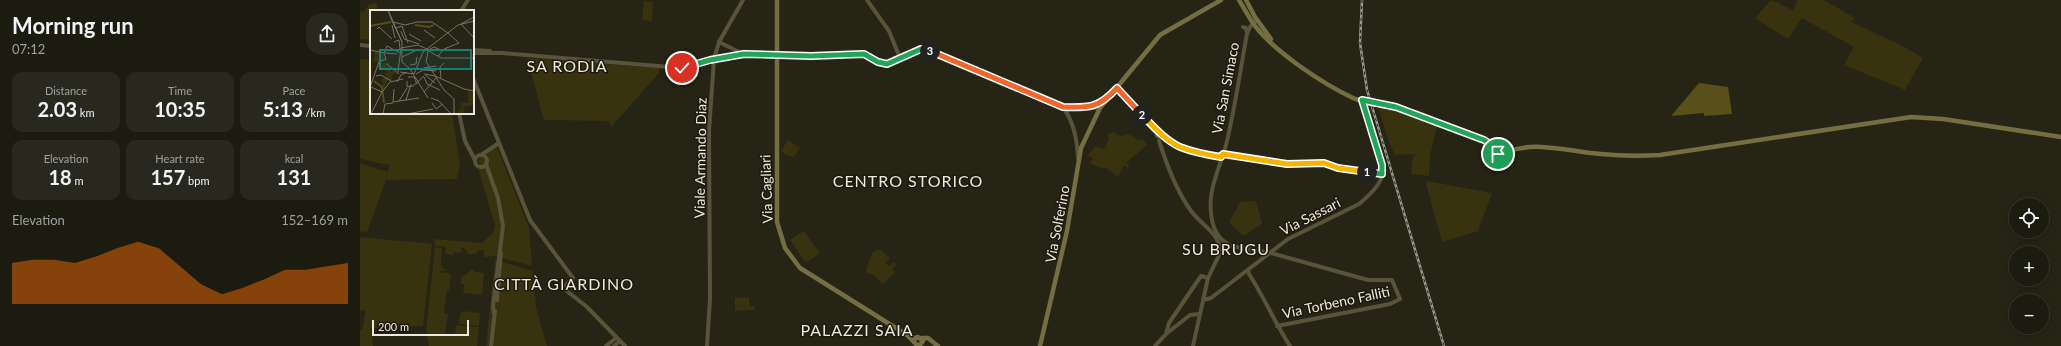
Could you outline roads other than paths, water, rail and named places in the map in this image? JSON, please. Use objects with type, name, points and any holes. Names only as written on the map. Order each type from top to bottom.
[{"type":"main road","name":"Via Cagliari","points":[[777,0],[777,222],[785,248],[796,264],[812,277],[920,343]]},
{"type":"main road","name":"Via Solferino","points":[[1040,346],[1067,231],[1079,147],[1100,108],[1160,34],[1221,0]]},
{"type":"main road","points":[[1239,0],[1253,20],[1278,48],[1310,73],[1362,100],[1396,107],[1490,142],[1497,146]]},
{"type":"main road","points":[[1246,0],[1253,20]]},
{"type":"main road","points":[[1509,149],[1536,147],[1604,155],[1660,155],[1911,117],[1943,119],[2061,137]]},
{"type":"main road","points":[[1497,146],[1505,143],[1509,149]]},
{"type":"main road","points":[[1497,146],[1496,153],[1502,156],[1506,156],[1509,149]]},
{"type":"main road","points":[[920,343],[932,341],[938,346]]},
{"type":"street","points":[[462,10],[468,0]]},
{"type":"street","name":"Viale Armando Diaz","points":[[707,346],[710,299],[709,131],[714,59],[719,42],[743,0]]},
{"type":"street","points":[[867,0],[889,31],[899,56]]},
{"type":"street","name":"Via San Simaco","points":[[1216,235],[1212,220],[1211,206],[1214,183],[1222,156],[1247,34],[1253,20]]},
{"type":"street","points":[[1243,27],[1246,28],[1247,34]]},
{"type":"street","points":[[719,42],[744,54]]},
{"type":"street","points":[[360,45],[370,46]]},
{"type":"street","points":[[474,50],[682,68],[714,59],[744,54],[864,54],[878,62],[887,64],[899,56],[921,49],[933,52],[1063,107],[1100,108]]},
{"type":"street","points":[[735,56],[737,53],[736,50]]},
{"type":"street","points":[[474,53],[496,53]]},
{"type":"street","points":[[474,80],[526,213],[573,278],[563,288],[587,307],[622,344]]},
{"type":"street","points":[[1117,88],[1159,135],[1182,148],[1222,156],[1287,164],[1324,163],[1352,170],[1382,174],[1382,165],[1362,100]]},
{"type":"street","points":[[1084,108],[1106,101]]},
{"type":"street","points":[[1063,107],[1070,118],[1079,147]]},
{"type":"street","points":[[459,114],[468,147],[477,166],[481,167],[489,175]]},
{"type":"street","points":[[1159,135],[1170,173],[1180,192],[1191,211],[1216,235],[1221,243],[1221,252],[1208,278],[1193,346]]},
{"type":"street","points":[[475,160],[499,143]]},
{"type":"street","points":[[468,147],[487,159]]},
{"type":"street","points":[[491,346],[494,312],[493,306],[503,226],[501,208],[486,164],[492,148]]},
{"type":"street","points":[[481,167],[486,164]]},
{"type":"street","name":"Via Sassari","points":[[1203,300],[1211,298],[1229,282],[1248,270],[1288,239],[1348,211],[1359,204],[1381,180],[1382,174]]},
{"type":"street","points":[[1221,243],[1270,253]]},
{"type":"street","name":"Via Torbeno Falliti","points":[[1270,253],[1368,280],[1392,280],[1400,299],[1390,304],[1277,326]]},
{"type":"street","points":[[1248,270],[1248,274],[1262,295],[1267,308],[1290,346]]},
{"type":"street","points":[[1166,334],[1169,323],[1201,276],[1208,278]]},
{"type":"street","points":[[1155,346],[1166,334],[1190,315],[1199,314]]},
{"type":"street","points":[[606,346],[616,338]]},
{"type":"street","points":[[614,346],[622,344]]},
{"type":"railway","points":[[1362,0],[1360,43],[1367,90],[1444,346]]},
{"type":"district","name":"SA RODIA","points":[[567,65]]},
{"type":"district","name":"CENTRO STORICO","points":[[908,180]]},
{"type":"district","name":"SU BRUGU","points":[[1226,248]]},
{"type":"district","name":"CITTÀ GIARDINO","points":[[564,283]]},
{"type":"district","name":"PALAZZI SAIA","points":[[857,329]]}]
